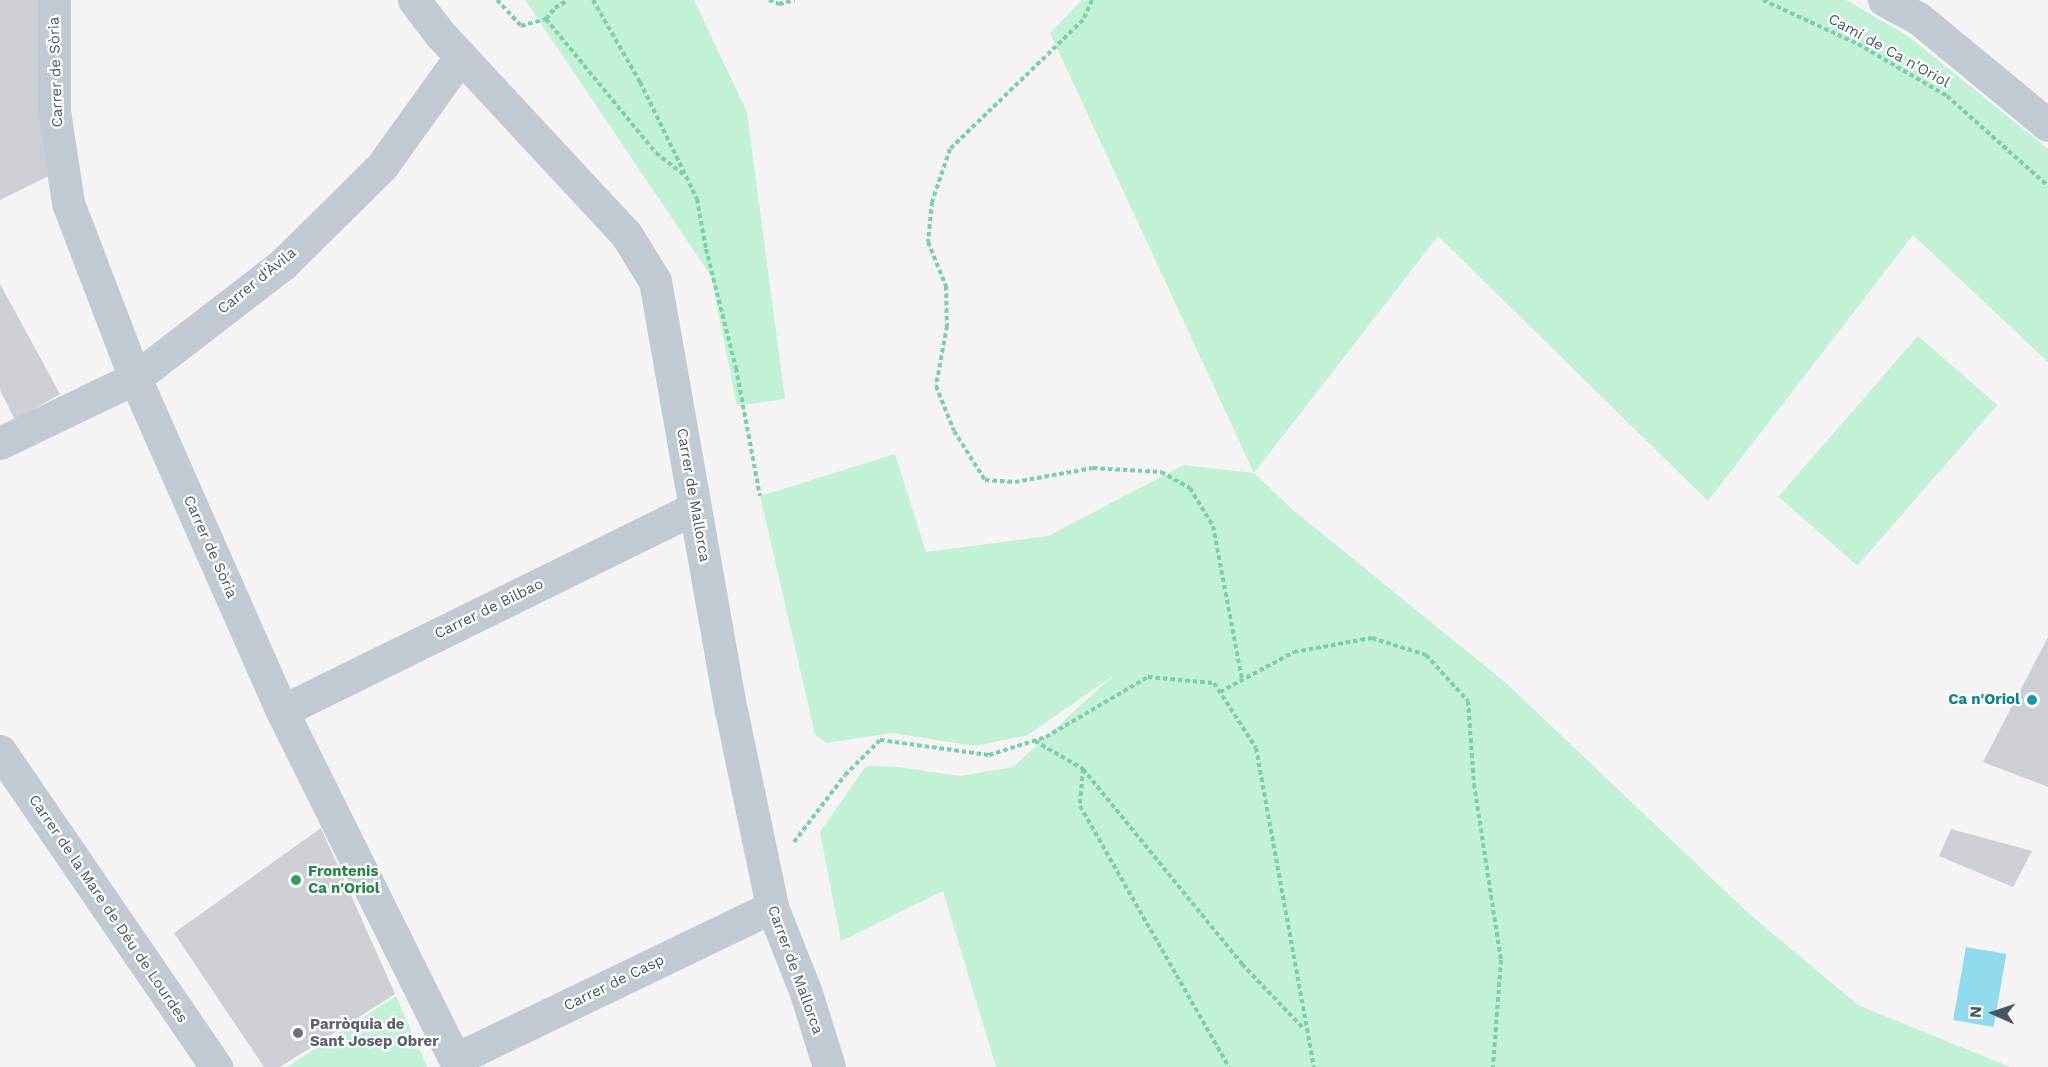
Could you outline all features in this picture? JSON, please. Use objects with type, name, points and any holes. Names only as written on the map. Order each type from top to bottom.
[{"type":"street","name":"Carrer de Sòria","points":[[54,0],[54,111],[68,203],[135,378],[282,711],[458,1063]]},
{"type":"street","name":"Carrer de Mallorca","points":[[414,0],[461,56],[626,234],[655,281],[732,710],[772,907],[806,993],[829,1067]]},
{"type":"street","points":[[1884,0],[1918,18],[2048,125]]},
{"type":"street","name":"Carrer d'Àvila","points":[[0,443],[135,378],[283,264],[382,166],[461,56]]},
{"type":"street","name":"Carrer de Bilbao","points":[[282,711],[695,508]]},
{"type":"street","name":"Carrer de la Mare de Déu de Lourdes","points":[[0,752],[216,1067]]},
{"type":"street","name":"Carrer de Casp","points":[[458,1063],[772,907]]},
{"type":"path","points":[[496,0],[521,26],[546,19],[555,8],[568,0]]},
{"type":"path","points":[[593,0],[640,82],[698,199],[706,249],[736,368],[760,496]]},
{"type":"path","points":[[769,0],[779,4],[795,0]]},
{"type":"path","points":[[1092,0],[1083,20],[950,149],[932,202],[928,242],[946,286],[947,326],[936,386],[954,431],[985,480],[1015,482],[1094,468],[1161,472],[1190,488],[1213,526],[1242,680]]},
{"type":"path","name":"Camí de Ca n'Oriol","points":[[1763,0],[1858,44],[1947,96],[2048,186]]},
{"type":"path","points":[[546,19],[656,153],[687,177]]},
{"type":"path","points":[[1220,692],[1294,652],[1372,638],[1426,655],[1468,701],[1474,784],[1501,960],[1493,1067]]},
{"type":"path","points":[[791,849],[798,834],[845,775],[880,740],[989,755],[1046,737],[1148,677],[1214,683],[1256,748],[1305,1029],[1314,1067]]},
{"type":"path","points":[[1034,741],[1083,769],[1242,964],[1305,1029]]},
{"type":"path","points":[[1083,769],[1080,806],[1229,1067]]},
{"type":"green space","points":[[525,0],[694,0],[747,112],[785,399],[737,406],[711,276]]},
{"type":"green space","points":[[1082,0],[1846,0],[1908,36],[2048,149],[2048,362],[1913,235],[1708,501],[1438,236],[1254,473],[1050,33]]},
{"type":"green space","points":[[1918,336],[1997,405],[1858,566],[1778,497]]},
{"type":"green space","points":[[895,454],[926,552],[1048,536],[1184,465],[1254,473],[1293,510],[1506,683],[1747,912],[1858,1005],[2010,1067],[996,1067],[943,891],[841,941],[820,832],[866,766],[898,767],[960,776],[1013,767],[1114,675],[1028,735],[975,746],[892,733],[826,743],[815,734],[760,496]]},
{"type":"green space","points":[[396,996],[427,1067],[287,1067]]},
{"type":"water","points":[[1966,947],[2006,954],[1994,1027],[1953,1020]]},
{"type":"building","points":[[0,0],[44,0],[57,172],[0,200]]},
{"type":"building","points":[[0,284],[60,394],[15,420],[0,390]]},
{"type":"building","name":"Ca n'Oriol","points":[[2048,637],[2048,787],[1983,762]]},
{"type":"building","name":"Frontenis Ca n'Oriol","points":[[321,828],[395,994],[280,1067],[264,1067],[174,933]]},
{"type":"building","points":[[1951,829],[2032,851],[2013,887],[1939,856]]},
{"type":"place","name":"Ca n'Oriol","points":[[2032,700]]},
{"type":"place","name":"Frontenis Ca n'Oriol","points":[[296,880]]},
{"type":"place","name":"Parròquia de Sant Josep Obrer","points":[[298,1033]]}]
